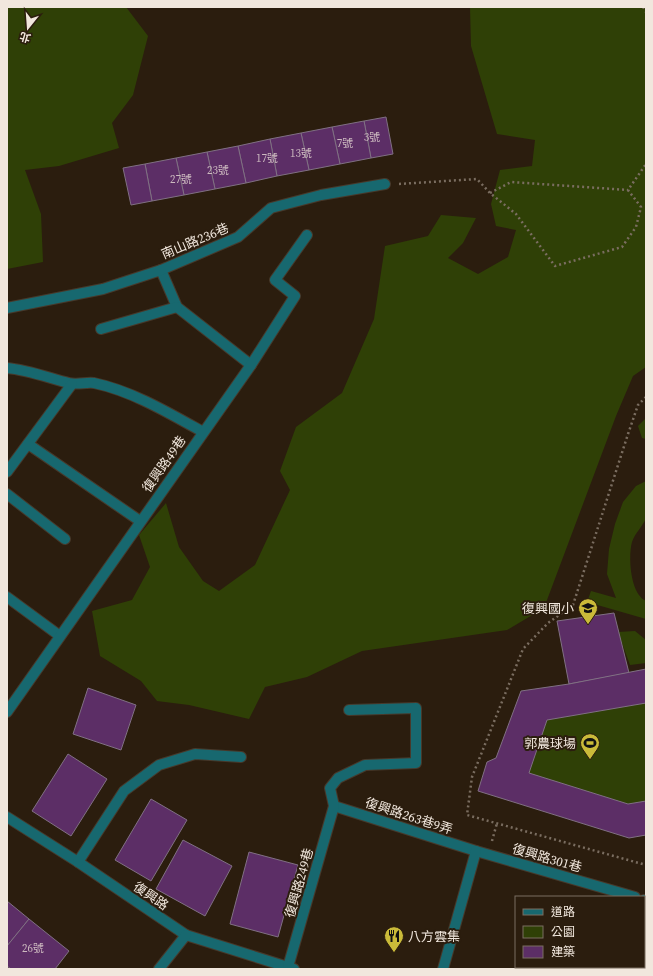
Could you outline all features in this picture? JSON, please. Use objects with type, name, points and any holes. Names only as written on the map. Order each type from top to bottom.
[{"type":"street","name":"南山路236巷","points":[[7,308],[103,289],[162,270],[238,237],[271,208],[321,194],[385,184]]},
{"type":"street","name":"復興路49巷","points":[[8,710],[251,365],[295,296],[275,280],[307,235]]},
{"type":"street","points":[[162,270],[177,307],[251,365]]},
{"type":"street","points":[[101,329],[177,307]]},
{"type":"street","points":[[7,368],[21,369],[72,384],[92,383],[120,391],[161,409],[203,432]]},
{"type":"street","points":[[7,472],[72,384]]},
{"type":"street","points":[[28,444],[140,521]]},
{"type":"street","points":[[7,494],[65,539]]},
{"type":"street","points":[[7,597],[60,636]]},
{"type":"street","points":[[334,806],[330,788],[338,778],[366,765],[416,763],[416,708],[349,710]]},
{"type":"street","points":[[78,862],[124,791],[159,765],[195,754],[241,757]]},
{"type":"street","name":"復興路263巷9弄","points":[[334,806],[476,852]]},
{"type":"street","name":"復興路249巷","points":[[291,968],[334,806]]},
{"type":"street","name":"復興路","points":[[7,817],[78,862],[186,935],[291,968]]},
{"type":"street","points":[[443,969],[476,852]]},
{"type":"street","name":"復興路301巷","points":[[476,852],[610,893],[629,896]]},
{"type":"street","points":[[159,969],[186,935]]},
{"type":"path","points":[[643,7],[646,12]]},
{"type":"path","points":[[628,190],[646,164]]},
{"type":"path","points":[[385,184],[477,179],[490,193],[516,214],[555,266],[622,247],[636,227],[641,207],[628,190],[511,182],[490,193]]},
{"type":"path","points":[[646,397],[638,405],[573,606],[548,623],[523,649],[472,777],[467,815],[646,865]]},
{"type":"path","points":[[489,855],[497,823]]},
{"type":"green space","points":[[7,7],[126,7],[148,36],[133,95],[112,123],[119,148],[59,166],[25,170],[41,214],[43,262],[7,269]]},
{"type":"green space","points":[[470,7],[646,7],[646,367],[633,376],[616,416],[544,608],[507,630],[362,651],[307,677],[265,687],[249,719],[189,705],[157,701],[141,681],[100,656],[92,611],[132,600],[150,567],[139,535],[166,503],[179,547],[203,581],[219,591],[255,565],[290,490],[280,471],[296,427],[342,393],[374,319],[385,246],[428,236],[441,215],[476,218],[463,243],[448,258],[478,274],[508,257],[516,230],[496,226],[491,204],[500,170],[532,166],[535,140],[497,134],[471,46]]},
{"type":"green space","points":[[646,418],[646,439],[642,438],[638,426]]},
{"type":"green space","points":[[646,481],[647,515],[633,539],[630,565],[636,591],[646,601],[646,619],[587,602],[591,591],[616,598],[607,574],[609,549],[615,524],[623,502],[636,486]]},
{"type":"green space","points":[[635,631],[646,640],[646,663],[630,665],[618,632]]},
{"type":"green space","name":"郭農球場","points":[[646,703],[646,801],[628,804],[529,773],[547,720]]},
{"type":"building","points":[[386,117],[393,154],[371,158],[364,121]]},
{"type":"building","points":[[364,121],[371,158],[340,164],[332,127]]},
{"type":"building","points":[[332,127],[340,164],[309,170],[301,133]]},
{"type":"building","points":[[301,133],[309,170],[277,176],[270,139]]},
{"type":"building","points":[[270,139],[277,176],[246,183],[238,146]]},
{"type":"building","points":[[238,146],[246,183],[215,189],[207,152]]},
{"type":"building","points":[[207,152],[215,189],[184,195],[176,158]]},
{"type":"building","points":[[176,158],[184,195],[152,201],[145,164]]},
{"type":"building","points":[[145,164],[152,201],[131,205],[123,168]]},
{"type":"building","points":[[614,613],[629,673],[569,684],[557,621]]},
{"type":"building","points":[[646,669],[646,703],[547,720],[529,773],[628,804],[646,801],[646,835],[629,838],[478,791],[487,762],[496,758],[521,691],[569,684]]},
{"type":"building","points":[[88,688],[136,705],[121,750],[73,734]]},
{"type":"building","points":[[68,754],[107,779],[71,836],[32,811]]},
{"type":"building","points":[[151,799],[187,820],[151,881],[115,860]]},
{"type":"building","points":[[183,840],[232,866],[205,916],[156,889]]},
{"type":"building","points":[[249,852],[298,865],[278,937],[230,924]]},
{"type":"building","points":[[7,901],[29,919],[7,946]]},
{"type":"building","points":[[29,919],[69,951],[55,969],[11,969],[7,966],[7,946]]},
{"type":"place","name":"復興國小","points":[[588,625]]},
{"type":"place","name":"郭農球場","points":[[590,760]]},
{"type":"place","name":"八方雲集","points":[[394,953]]}]
